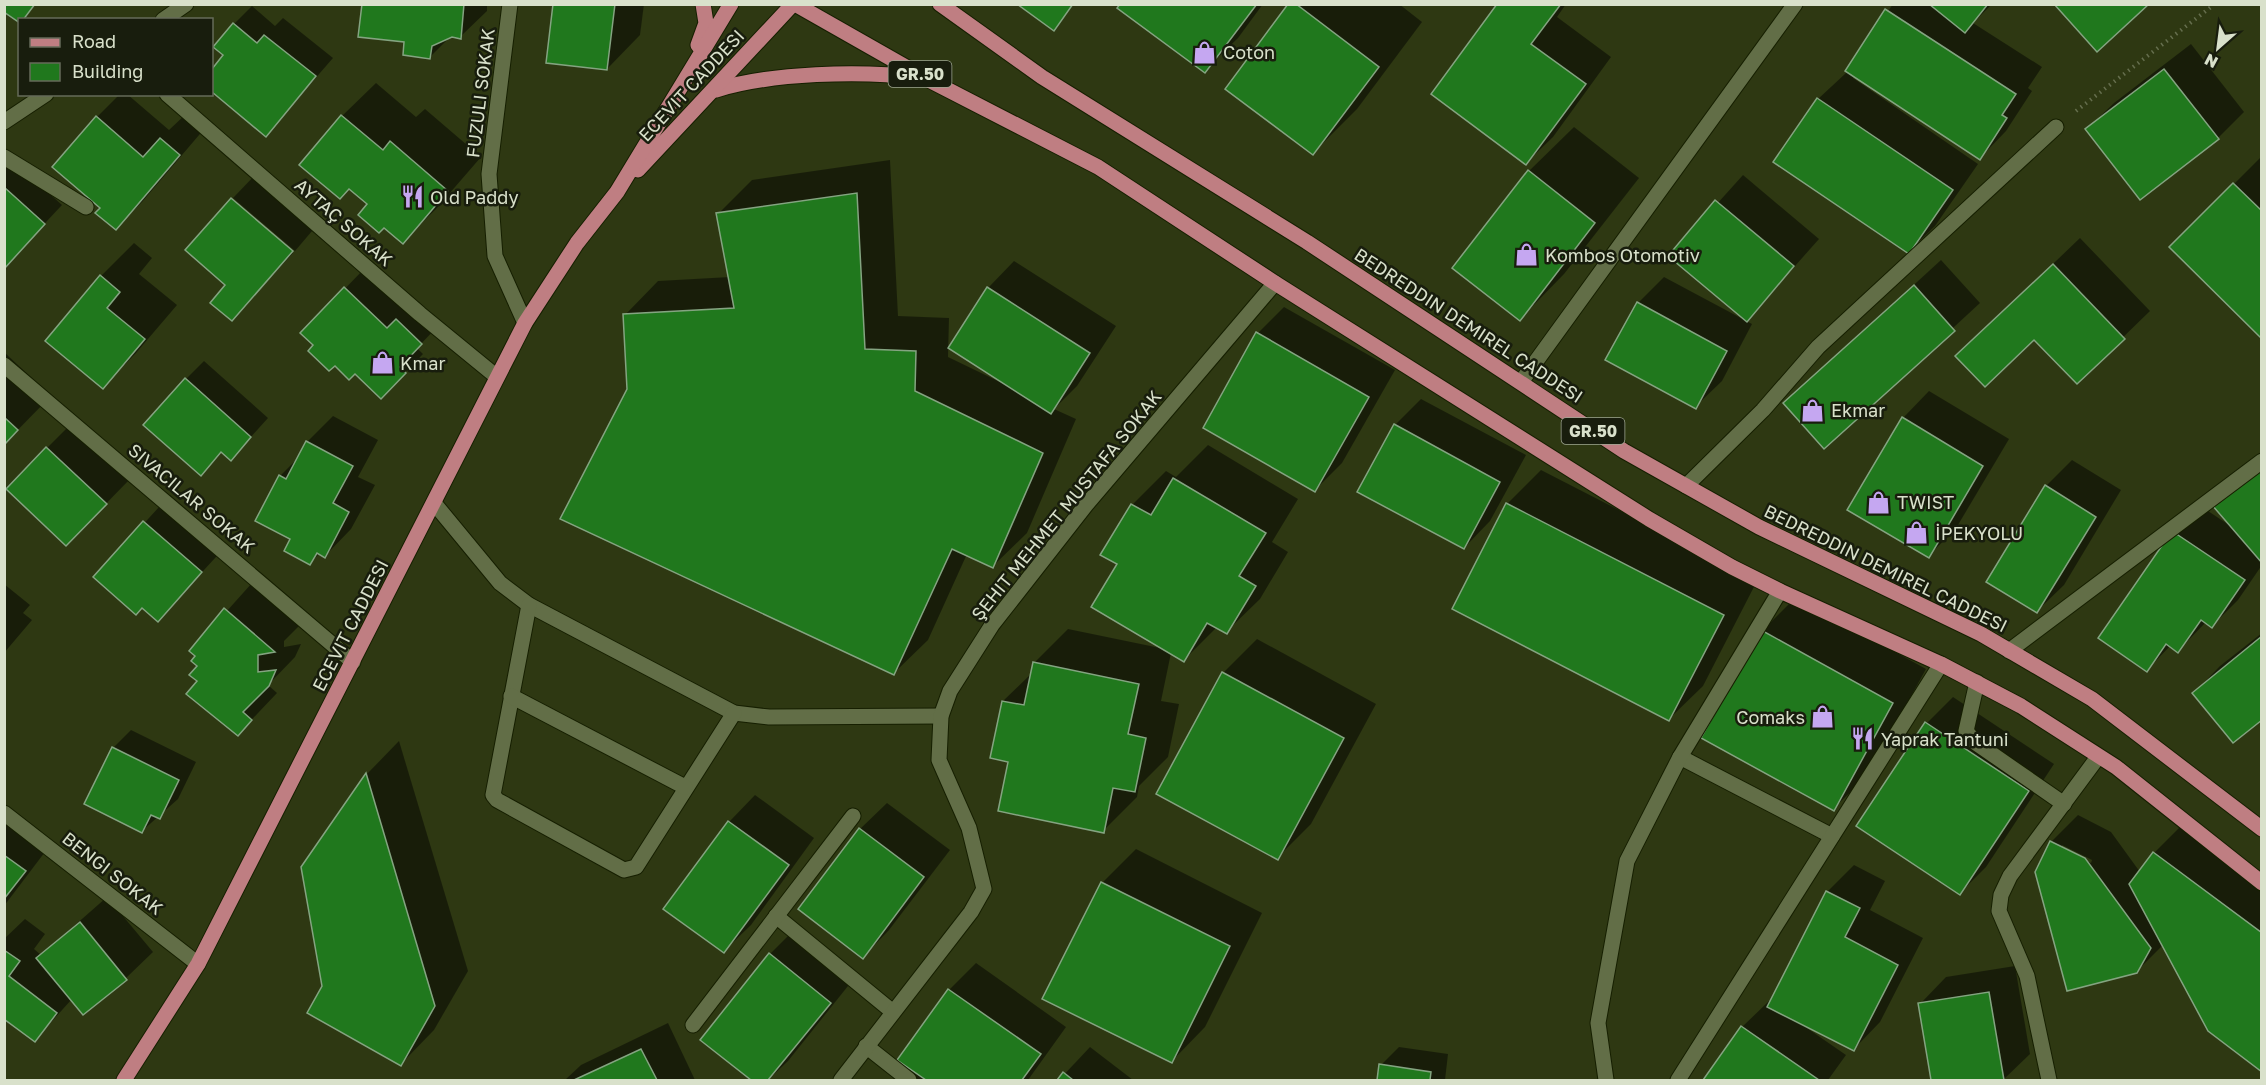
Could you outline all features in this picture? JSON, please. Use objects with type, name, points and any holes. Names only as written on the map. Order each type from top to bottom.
[{"type":"main road","points":[[688,70],[706,23],[703,4]]},
{"type":"main road","name":"ECEVIT CADDESI","points":[[617,192],[688,70],[731,4]]},
{"type":"main road","name":"ECEVIT CADDESI","points":[[124,1080],[198,964],[525,323],[577,243],[617,192],[794,4]]},
{"type":"main road","name":"GR.50","points":[[794,4],[927,79],[1098,167],[1275,283],[1649,519],[1780,591],[1941,664],[2021,706],[2116,767],[2262,884]]},
{"type":"main road","name":"BEDREDDIN DEMIREL CADDESI","points":[[940,4],[1042,77],[1307,242],[1624,451],[1759,527],[1981,634],[2092,699],[2262,829]]},
{"type":"main road","points":[[949,4],[964,20]]},
{"type":"main road","points":[[713,91],[737,84],[780,78],[880,74],[927,79]]},
{"type":"street","points":[[165,18],[186,4]]},
{"type":"street","name":"FUZULI SOKAK","points":[[510,4],[489,174],[495,256],[525,323]]},
{"type":"street","points":[[1521,382],[1795,4]]},
{"type":"street","points":[[4,122],[43,96]]},
{"type":"street","name":"AYTAÇ SOKAK","points":[[169,96],[411,306],[497,377]]},
{"type":"street","points":[[1686,486],[1763,410],[1818,347],[2056,128]]},
{"type":"street","points":[[4,157],[86,207]]},
{"type":"street","name":"ŞEHIT MEHMET MUSTAFA SOKAK","points":[[841,1080],[972,912],[984,889],[969,828],[939,760],[941,717],[950,691],[992,625],[1086,505],[1275,283]]},
{"type":"street","points":[[4,365],[353,662]]},
{"type":"street","points":[[2009,651],[2262,461]]},
{"type":"street","points":[[434,503],[500,583],[529,604],[734,713],[769,717],[941,717]]},
{"type":"street","points":[[1606,1080],[1598,1023],[1628,861],[1680,757],[1780,591]]},
{"type":"street","points":[[529,604],[492,795],[497,800],[624,870],[636,867],[734,713]]},
{"type":"street","points":[[1678,1080],[1941,664]]},
{"type":"street","points":[[1977,682],[1965,731],[1976,743],[2064,804]]},
{"type":"street","points":[[511,696],[685,787]]},
{"type":"street","points":[[1680,757],[1832,836]]},
{"type":"street","points":[[2049,1080],[2027,976],[1999,911],[2001,895],[2010,876],[2098,757]]},
{"type":"street","name":"BENGI SOKAK","points":[[4,813],[198,964]]},
{"type":"street","points":[[693,1025],[853,816]]},
{"type":"street","points":[[776,916],[893,1012]]},
{"type":"street","points":[[866,1046],[909,1080]]},
{"type":"path","points":[[2056,128],[2211,7]]},
{"type":"building","points":[[4,4],[35,4],[24,18],[18,18],[18,22],[4,12]]},
{"type":"building","points":[[362,4],[464,4],[461,39],[452,37],[432,46],[430,59],[403,55],[404,42],[358,37]]},
{"type":"building","points":[[553,4],[615,4],[607,70],[546,63]]},
{"type":"building","points":[[1017,4],[1073,4],[1054,31]]},
{"type":"building","points":[[1120,4],[1257,4],[1205,73],[1117,8]]},
{"type":"building","points":[[1288,4],[1296,4],[1379,67],[1313,155],[1225,89]]},
{"type":"building","points":[[1497,4],[1561,4],[1531,44],[1586,84],[1526,165],[1431,94]]},
{"type":"building","points":[[1929,4],[1988,4],[1965,33]]},
{"type":"building","points":[[2054,4],[2149,4],[2097,52]]},
{"type":"building","points":[[1885,9],[2016,94],[2002,115],[2007,118],[1980,160],[1845,71]]},
{"type":"building","points":[[233,23],[257,43],[264,35],[316,76],[266,137],[213,93],[213,68],[223,55],[213,47]]},
{"type":"building","points":[[2164,69],[2219,139],[2140,200],[2085,129]]},
{"type":"building","points":[[1817,98],[1953,190],[1909,254],[1773,162]]},
{"type":"building","points":[[341,115],[383,150],[390,141],[448,191],[403,244],[384,228],[379,233],[358,215],[367,204],[349,189],[340,199],[299,165]]},
{"type":"building","points":[[96,116],[143,157],[160,138],[180,155],[116,230],[95,213],[100,208],[52,167]]},
{"type":"building","points":[[1528,170],[1595,223],[1520,321],[1452,268]]},
{"type":"building","points":[[2233,183],[2262,211],[2262,339],[2169,247]]},
{"type":"building","points":[[4,187],[45,224],[4,269]]},
{"type":"building","points":[[857,193],[865,349],[916,351],[915,391],[1043,453],[993,568],[952,549],[894,675],[560,519],[627,389],[623,314],[734,308],[716,213]]},
{"type":"building","points":[[231,198],[293,251],[232,321],[210,303],[225,285],[185,250]]},
{"type":"building","points":[[1715,200],[1794,266],[1747,322],[1668,256]]},
{"type":"building","points":[[2053,264],[2125,339],[2077,384],[2034,340],[1985,387],[1955,356]]},
{"type":"building","points":[[100,275],[120,292],[107,308],[145,339],[103,389],[45,341]]},
{"type":"building","points":[[1914,285],[1955,331],[1824,449],[1783,403]]},
{"type":"building","points":[[344,287],[387,328],[396,319],[422,344],[400,367],[406,373],[381,399],[355,374],[349,380],[335,366],[329,371],[308,351],[313,345],[300,333]]},
{"type":"building","points":[[987,287],[1090,353],[1051,414],[948,348]]},
{"type":"building","points":[[1637,302],[1727,351],[1696,409],[1605,360]]},
{"type":"building","points":[[1256,332],[1369,397],[1315,492],[1203,428]]},
{"type":"building","points":[[185,378],[251,437],[231,461],[221,452],[201,476],[143,425]]},
{"type":"building","points":[[4,417],[18,430],[4,445]]},
{"type":"building","points":[[1902,417],[1983,466],[1929,558],[1847,510]]},
{"type":"building","points":[[1394,424],[1500,482],[1464,549],[1357,492]]},
{"type":"building","points":[[306,441],[353,466],[333,503],[349,512],[325,558],[317,553],[310,565],[284,551],[290,539],[255,521],[279,475],[286,479]]},
{"type":"building","points":[[46,447],[107,504],[66,546],[6,489]]},
{"type":"building","points":[[2262,464],[2262,563],[2212,505]]},
{"type":"building","points":[[1173,478],[1266,533],[1239,576],[1256,586],[1227,634],[1207,623],[1184,662],[1091,607],[1117,564],[1100,555],[1131,504],[1151,515]]},
{"type":"building","points":[[2045,485],[2096,517],[2037,613],[1986,582]]},
{"type":"building","points":[[1506,503],[1724,615],[1669,721],[1452,609]]},
{"type":"building","points":[[143,521],[202,572],[158,622],[142,608],[136,615],[93,577]]},
{"type":"building","points":[[2172,531],[2245,580],[2212,628],[2201,620],[2178,653],[2166,644],[2147,672],[2098,638]]},
{"type":"building","points":[[224,608],[275,652],[258,655],[258,672],[276,670],[269,686],[243,712],[252,720],[238,736],[186,694],[197,681],[189,675],[197,666],[191,661],[195,656],[189,651]]},
{"type":"building","points":[[1761,630],[1893,703],[1834,811],[1701,738]]},
{"type":"building","points":[[2262,636],[2262,720],[2233,743],[2192,693]]},
{"type":"building","points":[[1033,662],[1139,684],[1128,734],[1146,738],[1135,792],[1113,788],[1104,833],[998,811],[1008,762],[990,758],[1002,701],[1024,705]]},
{"type":"building","points":[[1222,672],[1344,738],[1278,860],[1156,794]]},
{"type":"building","points":[[1925,722],[2029,791],[1960,895],[1856,826]]},
{"type":"building","points":[[112,747],[179,780],[160,819],[151,815],[142,833],[84,804]]},
{"type":"building","points":[[366,773],[435,1006],[401,1066],[307,1013],[322,986],[301,867]]},
{"type":"building","points":[[728,821],[789,865],[724,953],[663,909]]},
{"type":"building","points":[[859,828],[924,877],[863,959],[798,909]]},
{"type":"building","points":[[2050,841],[2085,858],[2151,948],[2137,973],[2067,991],[2035,872]]},
{"type":"building","points":[[2153,852],[2262,933],[2262,1072],[2208,1031],[2129,884]]},
{"type":"building","points":[[4,855],[26,871],[4,899]]},
{"type":"building","points":[[1101,882],[1230,946],[1172,1063],[1042,999]]},
{"type":"building","points":[[1826,891],[1860,908],[1845,937],[1898,965],[1854,1051],[1767,1007]]},
{"type":"building","points":[[80,922],[127,980],[83,1015],[36,958]]},
{"type":"building","points":[[4,950],[20,961],[9,976],[57,1013],[35,1042],[4,1019]]},
{"type":"building","points":[[769,953],[831,1003],[768,1080],[751,1080],[700,1040]]},
{"type":"building","points":[[948,989],[1041,1054],[1022,1080],[926,1080],[897,1060]]},
{"type":"building","points":[[1989,992],[2004,1080],[1931,1080],[1918,1003]]},
{"type":"building","points":[[1741,1026],[1819,1080],[1703,1080]]},
{"type":"building","points":[[641,1049],[657,1080],[574,1080]]},
{"type":"building","points":[[1379,1064],[1431,1072],[1430,1080],[1377,1080]]},
{"type":"building","points":[[1063,1072],[1073,1080],[1057,1080]]},
{"type":"place","name":"Coton","points":[[1205,52]]},
{"type":"place","name":"Old Paddy","points":[[412,197]]},
{"type":"place","name":"Kombos Otomotiv","points":[[1527,255]]},
{"type":"place","name":"Kmar","points":[[382,363]]},
{"type":"place","name":"Ekmar","points":[[1813,410]]},
{"type":"place","name":"TWIST","points":[[1879,502]]},
{"type":"place","name":"İPEKYOLU","points":[[1917,533]]},
{"type":"place","name":"Comaks","points":[[1823,717]]},
{"type":"place","name":"Yaprak Tantuni","points":[[1863,739]]}]
